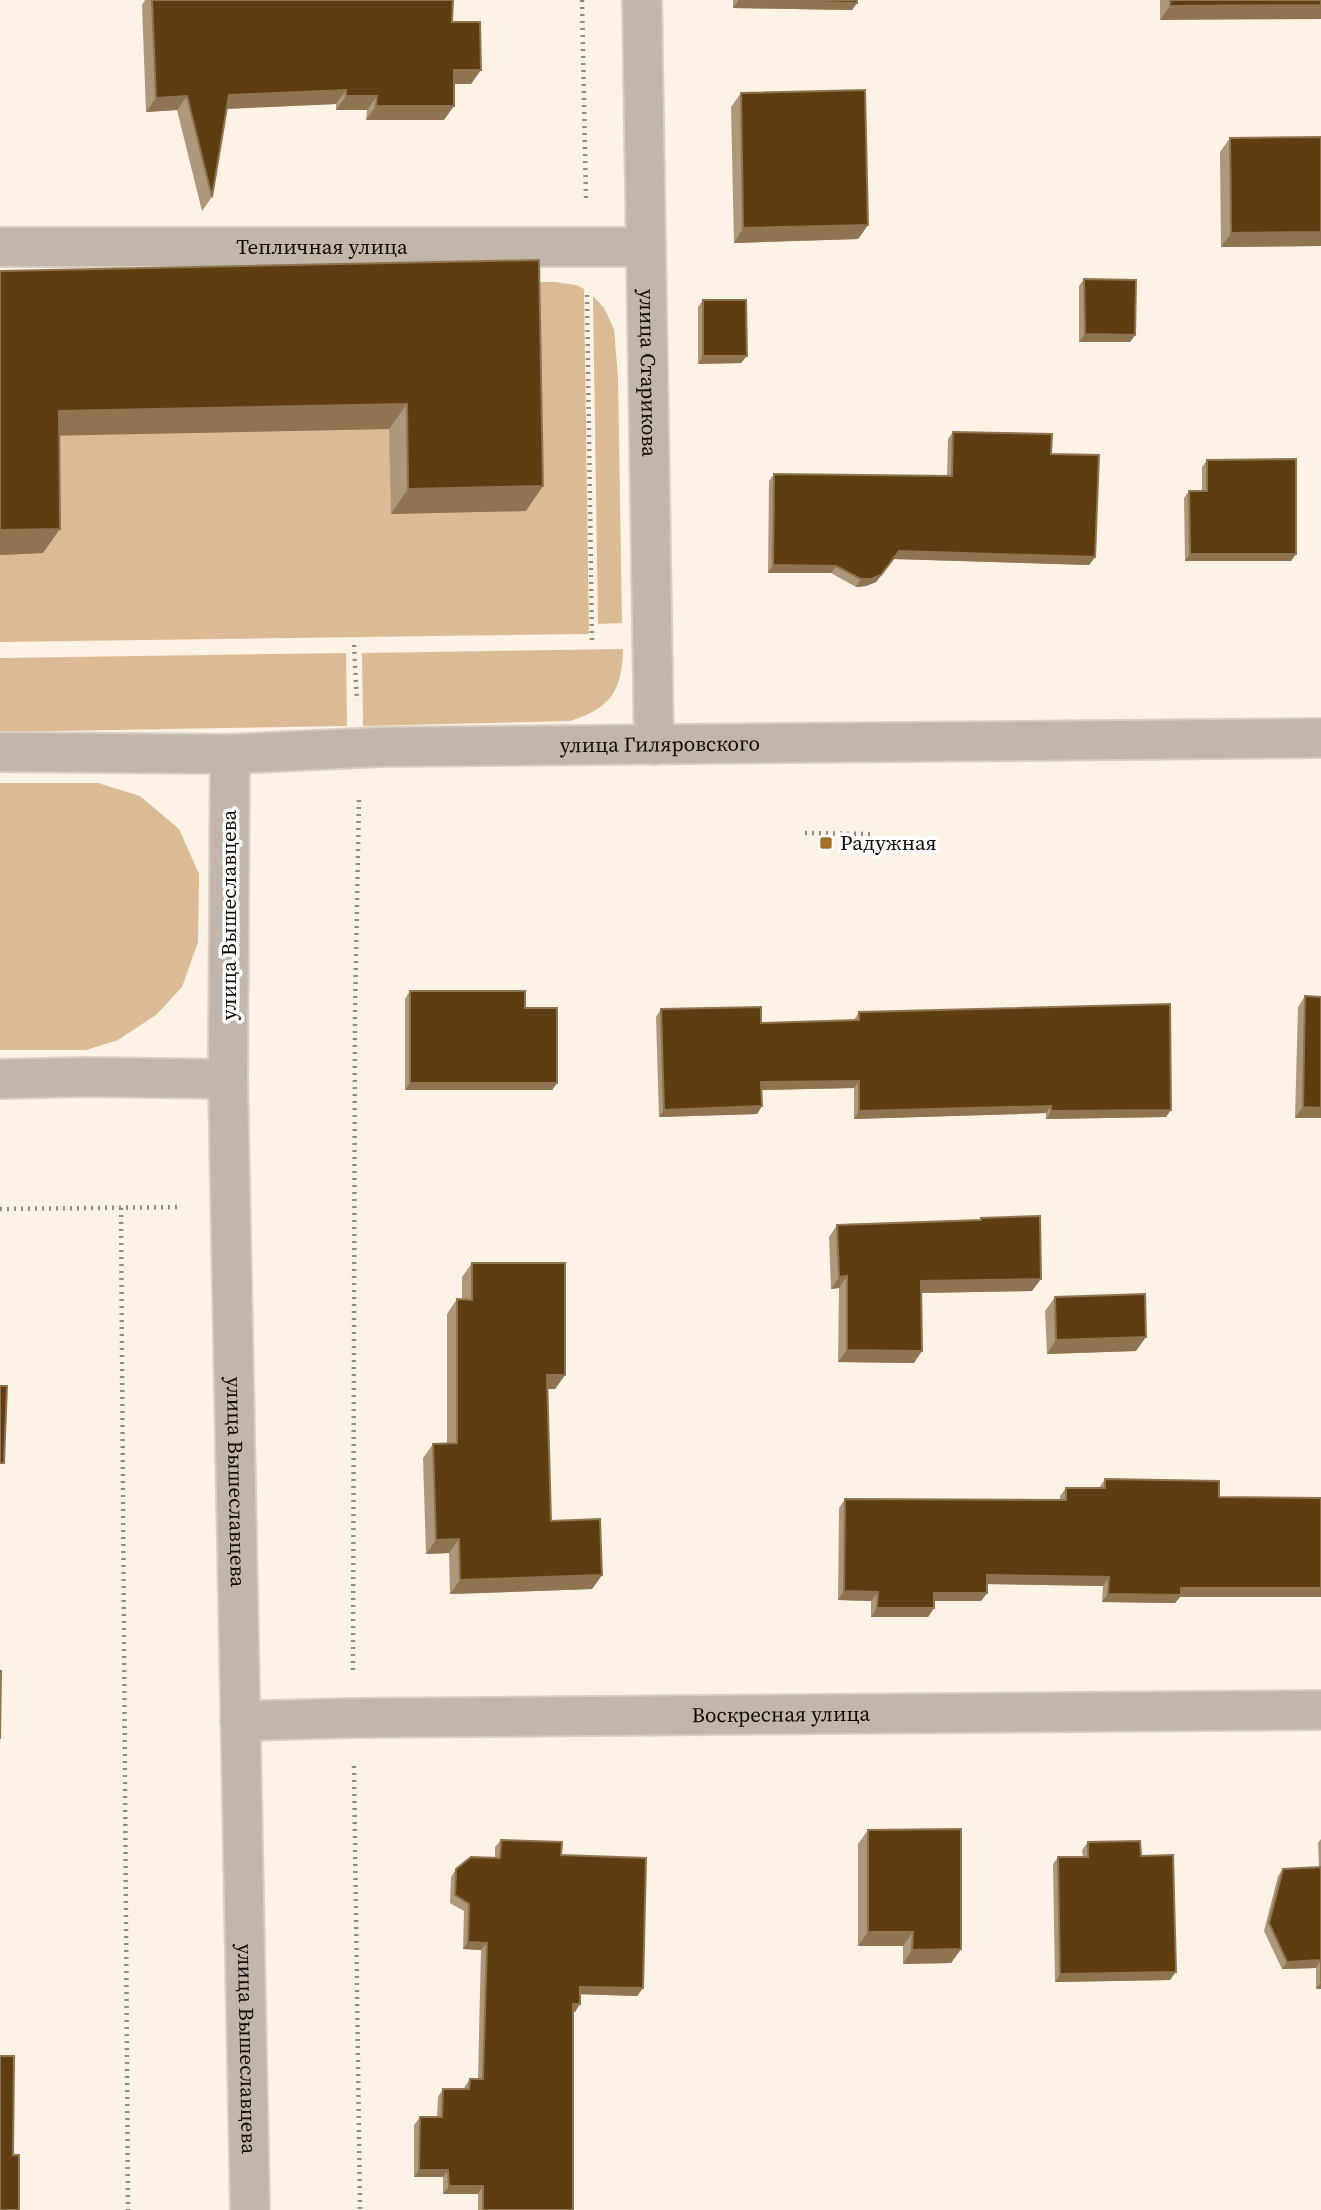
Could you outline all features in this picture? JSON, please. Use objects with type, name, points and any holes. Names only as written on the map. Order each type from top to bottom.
[{"type":"street","name":"улица Старикова","points":[[642,0],[654,745]]},
{"type":"street","name":"Тепличная улица","points":[[0,247],[646,247]]},
{"type":"street","name":"улица Гиляровского","points":[[0,752],[230,754],[360,748],[1321,738]]},
{"type":"street","name":"улица Вышеславцева","points":[[230,754],[228,1079],[250,2210]]},
{"type":"street","points":[[0,1079],[228,1079]]},
{"type":"street","name":"Воскресная улица","points":[[240,1721],[1321,1710]]},
{"type":"path","points":[[582,0],[592,640]]},
{"type":"path","points":[[353,1677],[355,1023],[360,748],[354,645]]},
{"type":"path","points":[[805,832],[870,834]]},
{"type":"path","points":[[0,1209],[231,1206]]},
{"type":"path","points":[[121,1208],[128,2210]]},
{"type":"path","points":[[355,1855],[360,2210]]},
{"type":"shaded area","points":[[0,278],[555,282],[584,289],[589,634],[0,642]]},
{"type":"shaded area","points":[[593,296],[604,308],[614,329],[618,377],[622,623],[598,624]]},
{"type":"shaded area","points":[[623,649],[620,676],[612,696],[595,710],[570,721],[363,726],[362,653]]},
{"type":"shaded area","points":[[346,653],[347,726],[0,732],[0,658]]},
{"type":"shaded area","points":[[0,783],[98,783],[140,796],[179,829],[199,874],[198,942],[182,987],[156,1015],[118,1040],[86,1050],[0,1050]]},
{"type":"building","points":[[152,0],[453,0],[452,22],[480,22],[481,70],[454,70],[454,106],[376,106],[377,96],[346,96],[346,90],[229,95],[212,197],[187,96],[156,98]]},
{"type":"building","points":[[738,0],[857,0],[857,3]]},
{"type":"building","points":[[1170,0],[1321,0],[1321,5],[1170,6]]},
{"type":"building","points":[[865,90],[868,225],[743,228],[741,93]]},
{"type":"building","points":[[1321,137],[1321,232],[1231,233],[1230,138]]},
{"type":"building","points":[[539,260],[543,486],[408,489],[407,404],[59,411],[60,529],[0,530],[0,271]]},
{"type":"building","points":[[1084,279],[1136,280],[1135,335],[1085,334]]},
{"type":"building","points":[[703,300],[746,300],[747,356],[703,356]]},
{"type":"building","points":[[953,432],[1052,434],[1051,454],[1099,455],[1095,557],[899,551],[881,575],[871,579],[861,579],[836,566],[773,565],[774,474],[952,476]]},
{"type":"building","points":[[1296,459],[1296,554],[1190,554],[1189,491],[1207,491],[1207,460]]},
{"type":"building","points":[[410,991],[525,991],[525,1008],[557,1008],[557,1083],[410,1083]]},
{"type":"building","points":[[1305,996],[1321,997],[1321,1108],[1303,1107]]},
{"type":"building","points":[[1170,1004],[1171,1110],[1051,1111],[1051,1106],[859,1111],[859,1081],[761,1082],[762,1106],[664,1110],[661,1009],[761,1007],[761,1023],[859,1020],[859,1012]]},
{"type":"building","points":[[1040,1216],[1041,1279],[921,1281],[922,1351],[847,1350],[847,1276],[839,1277],[837,1225]]},
{"type":"building","points":[[472,1263],[565,1263],[565,1375],[547,1375],[551,1521],[600,1519],[602,1575],[460,1580],[459,1539],[436,1540],[433,1444],[457,1443],[457,1299],[472,1300]]},
{"type":"building","points":[[1145,1294],[1146,1337],[1056,1340],[1055,1297]]},
{"type":"building","points":[[0,1386],[7,1386],[4,1463],[0,1463]]},
{"type":"building","points":[[1105,1479],[1219,1481],[1219,1497],[1321,1498],[1321,1588],[1181,1588],[1181,1595],[1108,1594],[1109,1577],[987,1575],[987,1593],[934,1593],[934,1608],[877,1608],[878,1592],[844,1591],[845,1499],[1066,1500],[1066,1488],[1105,1488]]},
{"type":"building","points":[[0,1671],[1,1671],[0,1739]]},
{"type":"building","points":[[961,1829],[961,1949],[912,1950],[913,1932],[868,1932],[868,1830]]},
{"type":"building","points":[[501,1840],[562,1842],[561,1855],[646,1858],[643,1988],[580,1987],[580,2004],[573,2004],[573,2210],[483,2210],[483,2186],[449,2186],[448,2170],[419,2170],[420,2117],[442,2117],[443,2089],[469,2089],[470,2079],[483,2079],[487,1943],[468,1942],[469,1904],[455,1895],[456,1869],[471,1857],[500,1858]]},
{"type":"building","points":[[1140,1841],[1141,1856],[1173,1855],[1176,1972],[1060,1974],[1058,1857],[1088,1857],[1088,1842]]},
{"type":"building","points":[[1321,1867],[1321,1960],[1287,1962],[1269,1923],[1283,1869]]},
{"type":"building","points":[[0,2056],[14,2056],[13,2155],[19,2155],[19,2210],[0,2210]]},
{"type":"place","name":"Радужная","points":[[826,843]]}]
